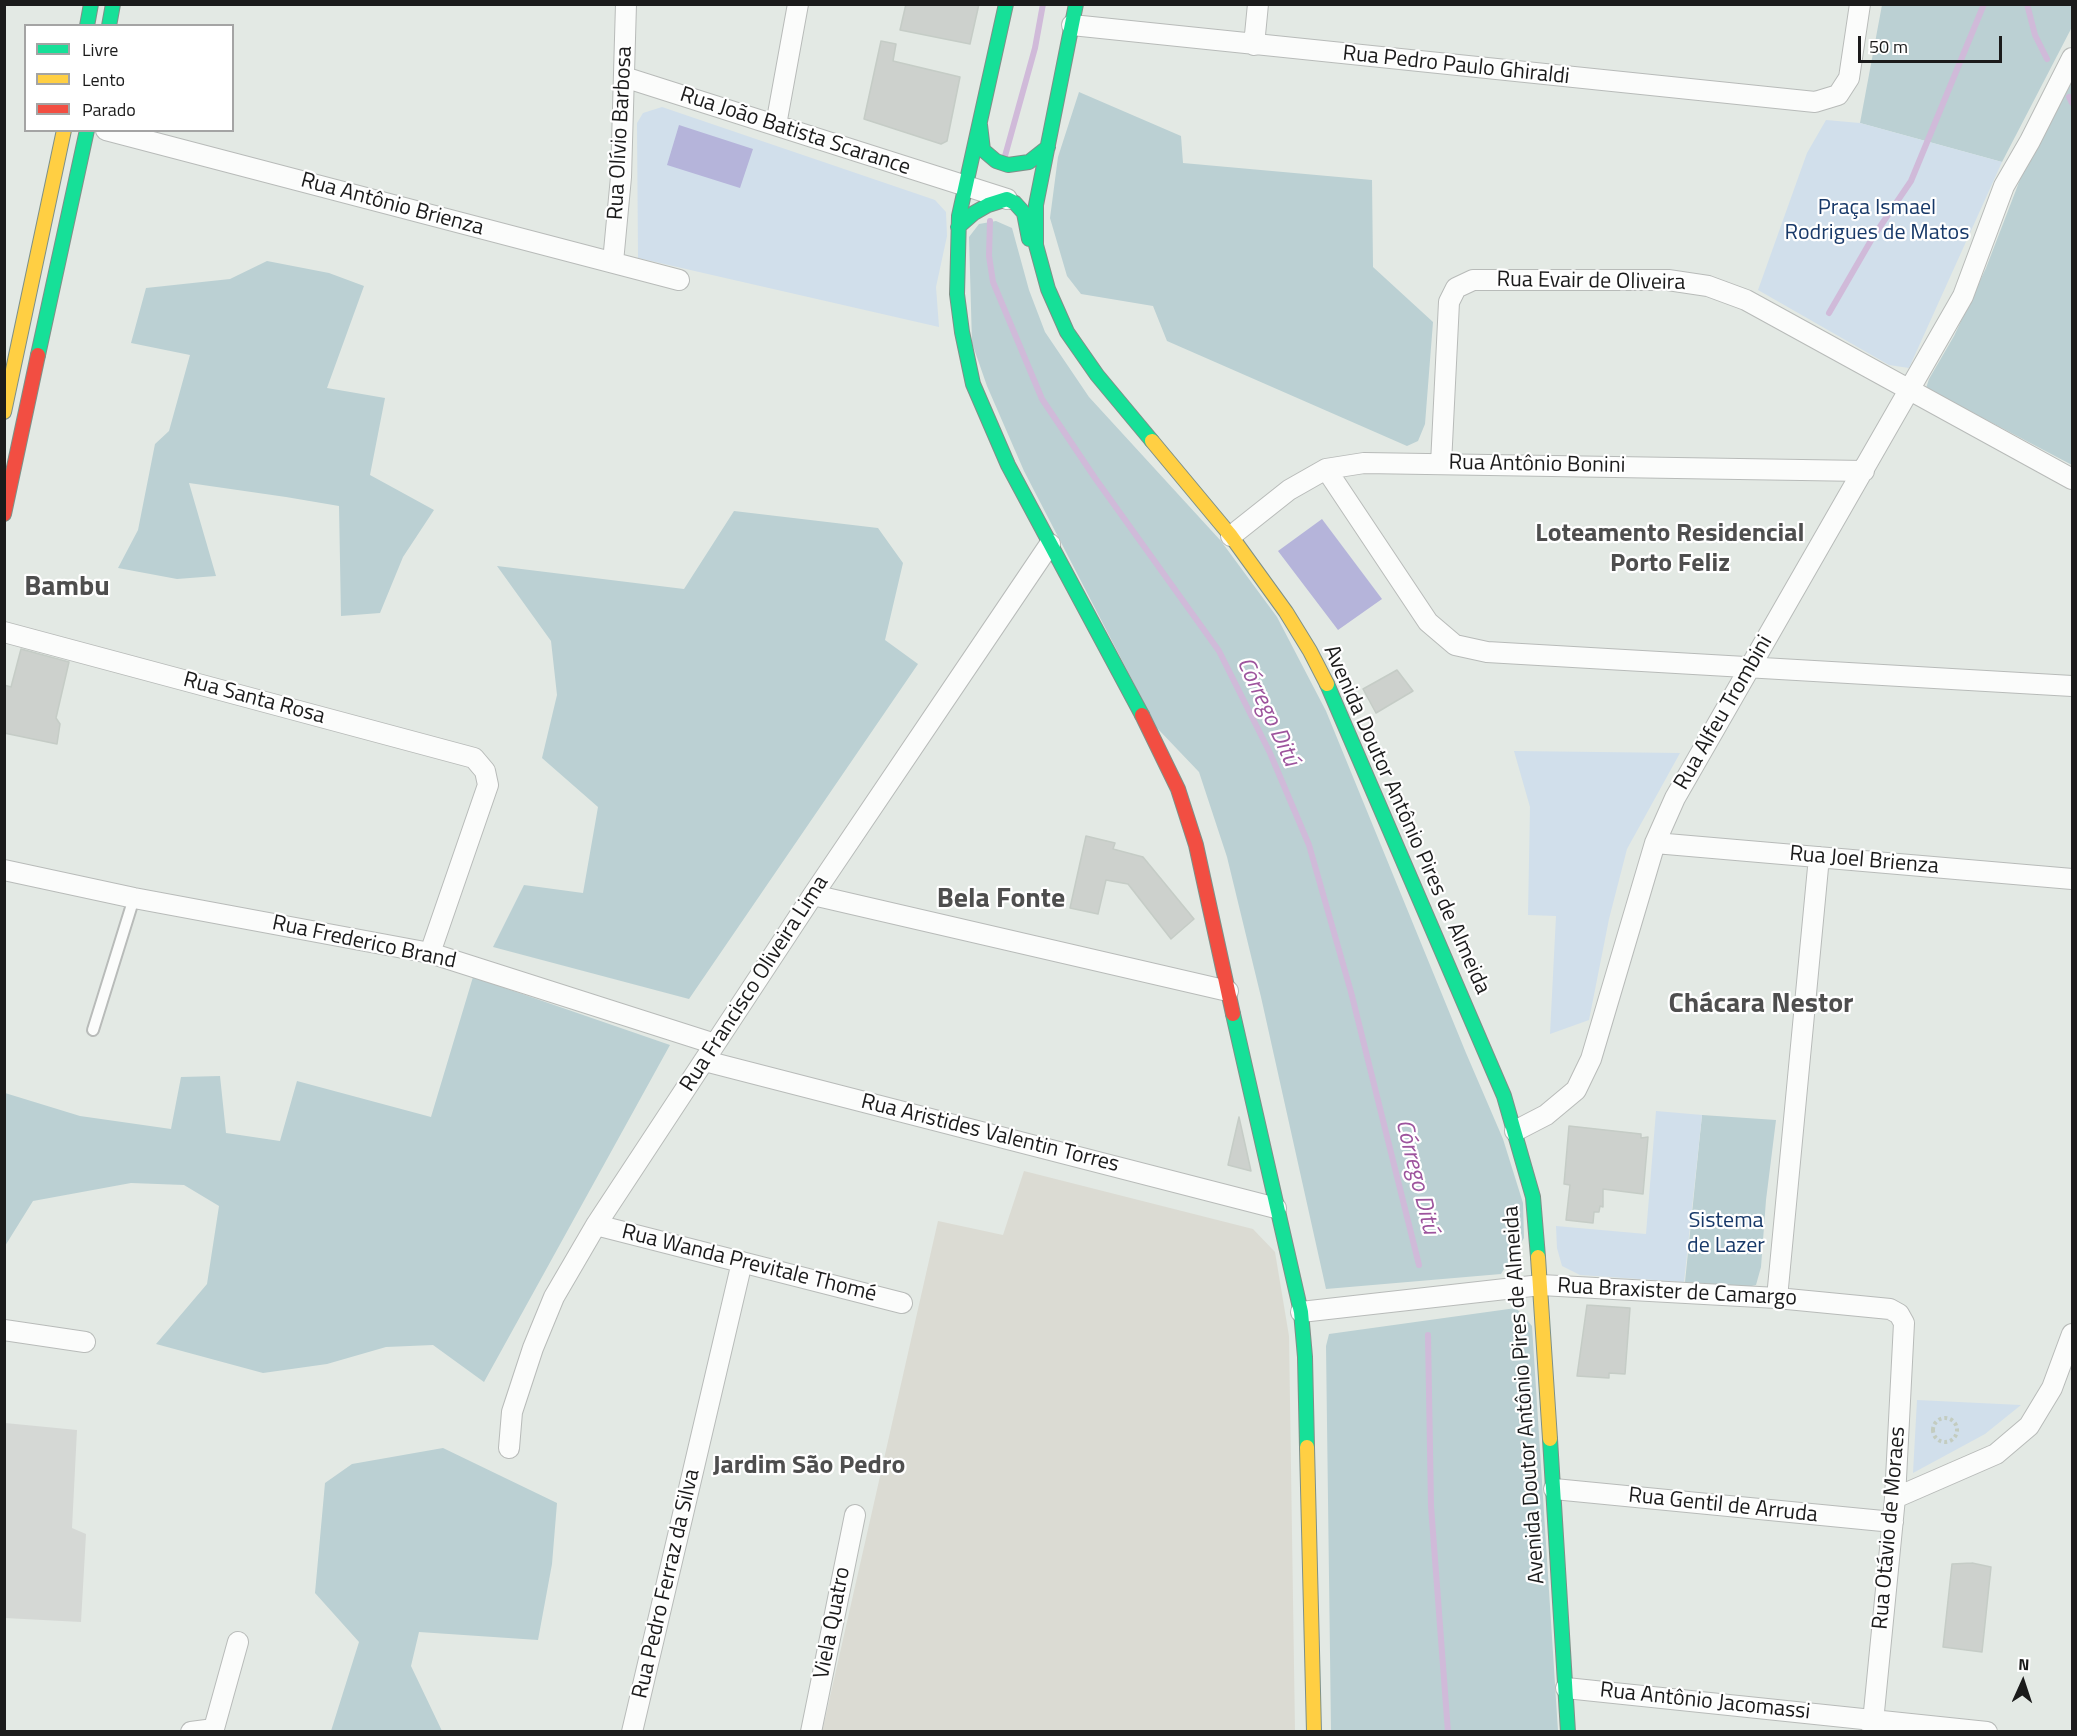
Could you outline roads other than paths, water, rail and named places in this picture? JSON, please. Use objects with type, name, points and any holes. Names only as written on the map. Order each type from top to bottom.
[{"type":"main road","points":[[87,24],[91,4]]},
{"type":"main road","points":[[109,24],[113,4]]},
{"type":"main road","points":[[1006,4],[958,226],[957,294],[962,332],[973,384],[1008,465],[1155,740],[1178,789],[1196,845],[1301,1312],[1305,1357],[1314,1731]]},
{"type":"main road","name":"Avenida Doutor Antônio Pires de Almeida","points":[[1076,4],[1036,205],[1036,245],[1048,290],[1067,332],[1097,375],[1231,536],[1286,612],[1310,651],[1335,699],[1504,1096],[1515,1131],[1533,1197],[1541,1285],[1568,1731]]},
{"type":"main road","points":[[981,117],[983,150],[996,161],[1008,165],[1029,162],[1048,147]]},
{"type":"main road","points":[[4,412],[13,329],[63,132]]},
{"type":"main road","points":[[4,514],[87,132]]},
{"type":"main road","points":[[958,226],[974,213],[988,206],[1007,199],[1015,203],[1024,213],[1036,283],[1050,314],[1062,321]]},
{"type":"street","name":"Rua Olívio Barbosa","points":[[613,262],[621,177],[626,4]]},
{"type":"street","points":[[776,125],[798,4]]},
{"type":"street","points":[[1254,45],[1258,4]]},
{"type":"street","name":"Rua Pedro Paulo Ghiraldi","points":[[1072,25],[1815,102],[1838,95],[1849,78],[1860,4]]},
{"type":"street","name":"Rua Alfeu Trombini","points":[[1515,1131],[1546,1115],[1576,1090],[1591,1059],[1655,843],[1675,798],[1963,296],[2004,186],[2073,58]]},
{"type":"street","name":"Rua João Batista Scarance","points":[[624,77],[1007,199]]},
{"type":"street","name":"Rua Antônio Brienza","points":[[114,132],[679,280]]},
{"type":"street","name":"Rua Evair de Oliveira","points":[[1441,464],[1449,302],[1456,288],[1473,280],[1668,280],[1708,286],[1746,300],[2073,479]]},
{"type":"street","points":[[13,329],[42,340]]},
{"type":"street","name":"Rua Antônio Bonini","points":[[1231,536],[1289,490],[1326,469],[1364,463],[1864,471]]},
{"type":"street","points":[[1326,469],[1428,622],[1455,645],[1487,652],[2073,686]]},
{"type":"street","name":"Rua Francisco Oliveira Lima","points":[[509,1448],[512,1412],[533,1348],[554,1297],[596,1225],[813,895],[1050,544]]},
{"type":"street","name":"Rua Santa Rosa","points":[[4,632],[474,758],[485,771],[488,785],[430,953]]},
{"type":"street","name":"Rua Joel Brienza","points":[[1655,843],[2073,879]]},
{"type":"street","points":[[1777,1298],[1819,857]]},
{"type":"street","name":"Rua Frederico Brand","points":[[4,870],[134,898],[430,953],[710,1052]]},
{"type":"street","points":[[813,895],[1228,992]]},
{"type":"street","name":"Rua Aristides Valentin Torres","points":[[710,1052],[1276,1208]]},
{"type":"street","name":"Rua Wanda Previtale Thomé","points":[[596,1225],[902,1303]]},
{"type":"street","name":"Rua Pedro Ferraz da Silva","points":[[632,1731],[742,1262]]},
{"type":"street","name":"Rua Braxister de Camargo","points":[[1301,1312],[1541,1285],[1777,1298],[1890,1309],[1899,1314],[1904,1323]]},
{"type":"street","name":"Rua Otávio de Moraes","points":[[1873,1725],[1895,1498],[1904,1323]]},
{"type":"street","points":[[4,1330],[85,1342]]},
{"type":"street","points":[[1895,1498],[1996,1454],[2029,1426],[2052,1388],[2073,1334]]},
{"type":"street","name":"Rua Gentil de Arruda","points":[[1554,1489],[1893,1522]]},
{"type":"street","name":"Viela Quatro","points":[[811,1731],[855,1515]]},
{"type":"street","points":[[191,1731],[213,1730],[237,1642]]},
{"type":"street","name":"Rua Antônio Jacomassi","points":[[1566,1688],[1873,1725],[1987,1731]]},
{"type":"lane","points":[[93,1030],[134,898]]},
{"type":"waterway","name":"Córrego Ditú","points":[[1005,156],[1035,48],[1043,4]]},
{"type":"waterway","points":[[1829,313],[1873,237],[1911,181],[1984,4]]},
{"type":"waterway","points":[[2027,4],[2035,35],[2047,59]]},
{"type":"waterway","points":[[2069,97],[2072,103]]},
{"type":"waterway","name":"Córrego Ditú","points":[[990,221],[989,256],[993,282],[1042,399],[1095,478],[1219,651],[1270,753],[1309,845],[1351,992],[1419,1265]]},
{"type":"waterway","name":"Córrego Ditú","points":[[1428,1335],[1431,1506],[1448,1732]]},
{"type":"district","name":"Loteamento Residencial Porto Feliz","points":[[1670,550]]},
{"type":"district","name":"Bambu","points":[[67,588]]},
{"type":"district","name":"Bela Fonte","points":[[1001,900]]},
{"type":"district","name":"Chácara Nestor","points":[[1761,1005]]},
{"type":"district","name":"Jardim São Pedro","points":[[809,1467]]},
{"type":"park label","name":"Praça Ismael Rodrigues de Matos","points":[[1877,222]]},
{"type":"park label","name":"Sistema de Lazer","points":[[1726,1234]]}]
